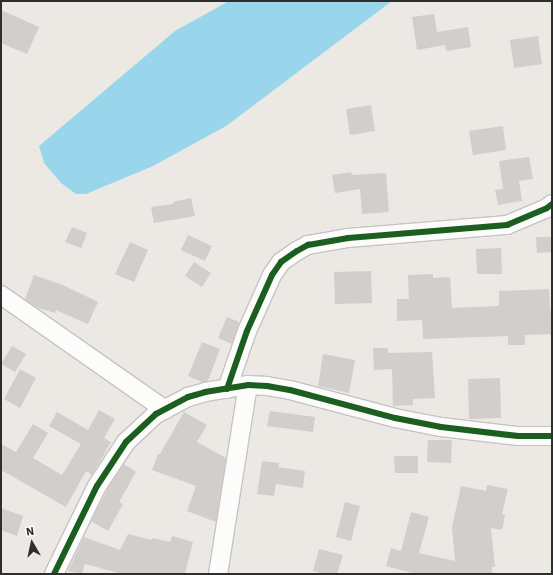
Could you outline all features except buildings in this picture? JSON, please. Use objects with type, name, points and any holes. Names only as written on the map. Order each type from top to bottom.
[{"type":"street","points":[[227,389],[247,331],[272,275],[281,262],[297,251],[308,245],[348,238],[507,225],[547,208],[552,204]]},
{"type":"street","points":[[1,296],[165,410]]},
{"type":"street","points":[[218,574],[248,385]]},
{"type":"street","points":[[54,574],[97,486],[126,442],[156,414],[188,397],[248,385],[290,390],[396,418],[441,427],[518,436],[552,436]]},
{"type":"water","points":[[229,1],[392,1],[226,126],[153,166],[86,194],[76,194],[61,183],[44,163],[39,146],[175,31]]},
{"type":"cycle path","points":[[227,389],[247,331],[272,275],[281,262],[297,251],[308,245],[348,238],[507,225],[547,208],[552,204]]},
{"type":"cycle path","points":[[54,574],[97,486],[126,442],[156,414],[188,397],[205,392],[248,385],[267,386],[290,390],[395,418],[441,427],[518,436],[552,436]]}]
